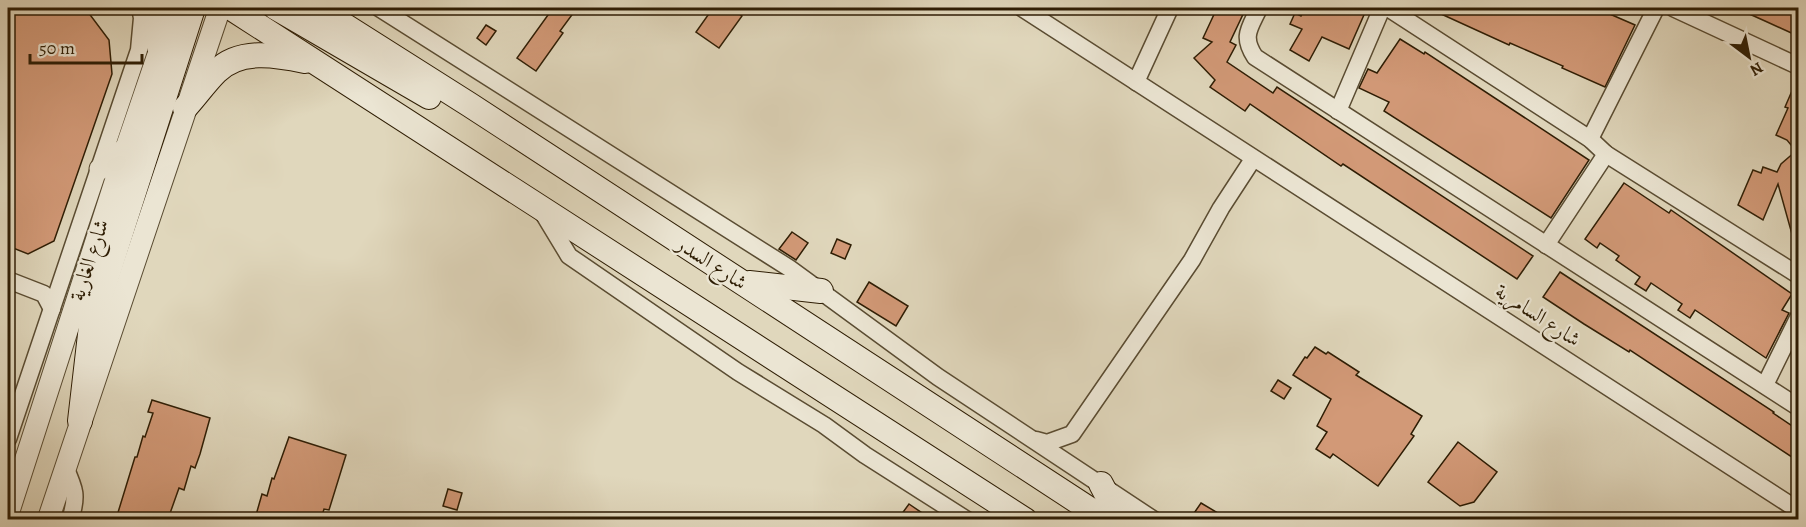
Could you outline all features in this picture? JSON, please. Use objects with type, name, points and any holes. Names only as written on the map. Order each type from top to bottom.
[{"type":"main road","points":[[154,8],[159,47]]},
{"type":"main road","points":[[80,421],[91,326],[193,8]]},
{"type":"main road","points":[[231,8],[1025,519]]},
{"type":"main road","points":[[276,8],[430,98],[470,105]]},
{"type":"main road","name":"شارع السدر","points":[[317,8],[1106,519]]},
{"type":"main road","points":[[343,8],[450,78],[470,105]]},
{"type":"main road","points":[[186,108],[217,70],[238,58],[263,54],[316,63]]},
{"type":"main road","points":[[741,282],[821,291]]},
{"type":"main road","points":[[1092,478],[1120,519]]},
{"type":"street","points":[[100,169],[139,50],[142,18],[140,8]]},
{"type":"street","name":"شارع الغارية","points":[[8,514],[159,47],[174,8]]},
{"type":"street","name":"شارع الغارية","points":[[48,519],[220,8]]},
{"type":"street","name":"شارع السدر","points":[[379,8],[779,262],[938,377],[1154,519]]},
{"type":"street","name":"شارع السامرية","points":[[1022,8],[1798,510]]},
{"type":"street","points":[[1136,82],[1170,8]]},
{"type":"street","points":[[1259,8],[1246,36],[1248,46],[1255,57],[1798,407]]},
{"type":"street","points":[[1338,111],[1382,8]]},
{"type":"street","points":[[1388,8],[1590,139],[1606,154],[1798,275]]},
{"type":"street","points":[[1590,139],[1656,8]]},
{"type":"street","points":[[1673,8],[1798,66]]},
{"type":"street","points":[[100,169],[126,148]]},
{"type":"street","points":[[1546,245],[1606,154]]},
{"type":"street","points":[[1035,440],[1047,443],[1072,434],[1192,260],[1221,208],[1253,159]]},
{"type":"street","name":"شارع الغارية","points":[[8,439],[100,169]]},
{"type":"street","points":[[540,207],[569,256],[738,372],[824,425],[865,455],[967,519]]},
{"type":"street","points":[[8,280],[44,294],[52,309]]},
{"type":"street","points":[[44,294],[59,286]]},
{"type":"street","points":[[1765,386],[1798,318]]},
{"type":"street","points":[[1072,434],[1073,457],[1092,478]]},
{"type":"street","points":[[65,467],[75,489],[76,502],[70,519]]},
{"type":"building","points":[[8,8],[85,8],[109,40],[112,74],[54,241],[28,254],[8,246]]},
{"type":"building","points":[[553,8],[577,8],[560,31],[563,33],[536,71],[517,58]]},
{"type":"building","points":[[713,8],[730,8],[742,16],[719,48],[696,32]]},
{"type":"building","points":[[1217,8],[1246,8],[1230,42],[1236,45],[1227,62],[1273,93],[1277,87],[1533,256],[1517,279],[1343,164],[1341,166],[1250,104],[1245,111],[1210,87],[1215,80],[1194,58],[1212,42],[1203,38]]},
{"type":"building","points":[[1305,8],[1367,8],[1349,49],[1322,37],[1309,61],[1290,50],[1302,29],[1290,24],[1295,13],[1301,16]]},
{"type":"building","points":[[1428,8],[1596,8],[1635,25],[1605,87],[1562,68],[1563,66],[1510,43],[1509,45]]},
{"type":"building","points":[[1736,8],[1798,8],[1798,36],[1765,21]]},
{"type":"building","points":[[486,25],[496,31],[486,45],[477,38]]},
{"type":"building","points":[[1400,39],[1424,54],[1425,52],[1589,160],[1551,218],[1384,111],[1389,102],[1359,88],[1368,69],[1377,73]]},
{"type":"building","points":[[1798,77],[1798,245],[1795,245],[1778,184],[1763,220],[1738,205],[1753,170],[1761,173],[1763,167],[1777,172],[1781,164],[1796,151],[1787,140],[1776,135]]},
{"type":"building","points":[[1624,183],[1669,213],[1671,210],[1792,294],[1782,310],[1789,313],[1766,358],[1695,310],[1690,318],[1678,310],[1682,304],[1651,283],[1646,291],[1635,284],[1640,277],[1616,260],[1619,256],[1600,243],[1597,248],[1585,239]]},
{"type":"building","points":[[792,232],[808,243],[796,260],[779,249]]},
{"type":"building","points":[[837,239],[851,245],[845,259],[831,253]]},
{"type":"building","points":[[1560,272],[1798,430],[1798,461],[1630,350],[1629,352],[1543,297]]},
{"type":"building","points":[[869,282],[908,306],[896,326],[857,302]]},
{"type":"building","points":[[1315,347],[1326,354],[1328,352],[1359,372],[1356,375],[1422,416],[1411,434],[1414,436],[1378,486],[1333,454],[1330,458],[1316,449],[1327,432],[1317,426],[1331,399],[1293,375]]},
{"type":"building","points":[[1278,380],[1291,388],[1284,399],[1271,391]]},
{"type":"building","points":[[152,400],[210,418],[200,454],[195,468],[191,466],[184,490],[179,488],[168,519],[116,519],[135,457],[137,457],[153,413],[148,412]]},
{"type":"building","points":[[289,437],[346,455],[329,510],[324,509],[321,519],[270,519],[256,515],[262,494],[267,496]]},
{"type":"building","points":[[1458,442],[1497,472],[1474,502],[1460,506],[1428,482]]},
{"type":"building","points":[[448,489],[462,493],[457,510],[443,506]]},
{"type":"building","points":[[1201,503],[1228,519],[1190,519]]},
{"type":"building","points":[[909,504],[931,519],[908,519],[901,515]]}]
